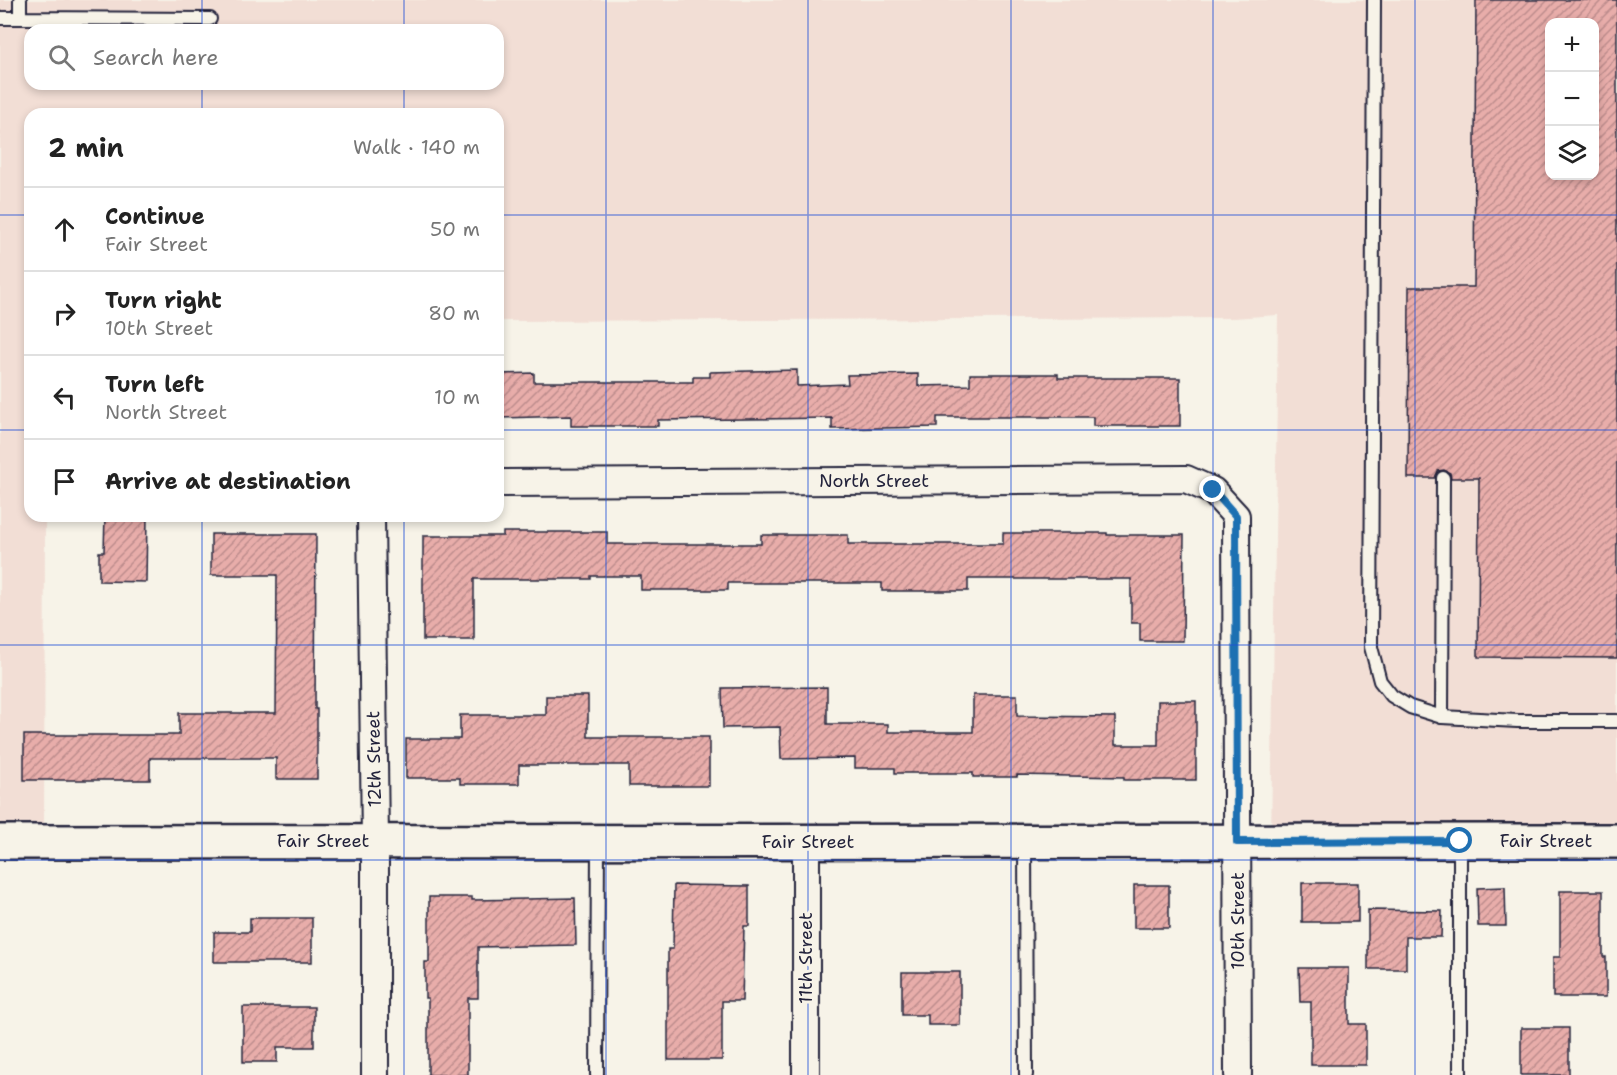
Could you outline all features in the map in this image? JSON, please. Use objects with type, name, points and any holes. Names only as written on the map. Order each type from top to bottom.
[{"type":"street","name":"North Street","points":[[504,483],[1186,479],[1213,490],[1236,516]]},
{"type":"street","name":"10th Street","points":[[1236,516],[1238,1075]]},
{"type":"street","name":"12th Street","points":[[371,522],[375,1075]]},
{"type":"street","name":"Fair Street","points":[[0,842],[1617,841]]},
{"type":"street","name":"11th Street","points":[[806,842],[806,1075]]},
{"type":"lane","points":[[20,0],[20,18]]},
{"type":"lane","points":[[1374,0],[1371,647],[1380,681],[1392,696],[1410,706],[1442,717],[1517,721],[1617,721]]},
{"type":"lane","points":[[0,18],[210,19]]},
{"type":"lane","points":[[1442,717],[1443,478]]},
{"type":"lane","points":[[597,1075],[598,841]]},
{"type":"lane","points":[[1460,841],[1460,1075]]},
{"type":"lane","points":[[1025,842],[1026,1075]]},
{"type":"shaded area","points":[[0,0],[1617,0],[1617,841],[1271,842],[1278,315],[1233,318],[504,321],[504,108],[24,108],[24,522],[45,522],[44,842],[0,842]]},
{"type":"building","points":[[1476,0],[1617,0],[1617,658],[1478,657],[1479,478],[1451,478],[1450,473],[1444,470],[1438,471],[1435,478],[1408,478],[1409,287],[1474,287]]},
{"type":"building","points":[[797,370],[797,386],[848,384],[847,375],[918,374],[918,386],[970,385],[970,374],[1058,374],[1058,378],[1180,378],[1180,426],[1093,426],[1093,417],[937,417],[937,427],[832,429],[832,418],[658,420],[658,426],[571,426],[571,416],[504,418],[504,374],[534,373],[534,382],[693,382],[693,377],[710,377],[710,372]]},
{"type":"building","points":[[105,522],[147,522],[146,582],[99,581],[99,552],[104,552]]},
{"type":"building","points":[[503,532],[607,532],[607,544],[761,544],[761,535],[848,535],[848,544],[1003,544],[1003,533],[1184,535],[1183,641],[1140,641],[1140,623],[1131,623],[1131,579],[968,579],[968,591],[882,591],[882,583],[728,583],[728,590],[641,590],[641,576],[591,576],[591,579],[474,579],[474,640],[423,640],[423,536],[503,536]]},
{"type":"building","points":[[211,534],[316,534],[317,779],[276,779],[276,758],[150,758],[150,780],[24,780],[24,735],[179,735],[179,713],[276,713],[277,575],[211,575]]},
{"type":"building","points":[[827,687],[827,724],[888,724],[888,732],[973,732],[973,695],[1017,695],[1017,716],[1115,717],[1115,745],[1158,745],[1158,701],[1196,701],[1196,780],[1124,780],[1124,777],[1017,775],[1017,777],[973,777],[973,773],[895,773],[895,768],[855,768],[855,758],[781,759],[780,727],[723,728],[722,688]]},
{"type":"building","points":[[546,696],[588,696],[588,737],[709,737],[709,786],[629,786],[629,765],[519,765],[519,784],[460,784],[460,778],[406,778],[406,739],[460,739],[460,715],[546,715]]},
{"type":"building","points":[[1302,883],[1358,883],[1358,922],[1302,922]]},
{"type":"building","points":[[674,885],[749,886],[749,926],[744,926],[742,1001],[722,1001],[722,1060],[668,1060],[668,949],[673,949]]},
{"type":"building","points":[[1134,885],[1169,885],[1169,928],[1134,928]]},
{"type":"building","points":[[1505,887],[1506,926],[1478,926],[1477,888]]},
{"type":"building","points":[[1560,891],[1603,891],[1603,957],[1606,957],[1606,997],[1553,997],[1553,957],[1560,957]]},
{"type":"building","points":[[429,897],[472,897],[472,900],[575,898],[576,945],[478,947],[478,998],[468,998],[468,1075],[428,1075],[428,998],[425,998],[425,962],[429,962]]},
{"type":"building","points":[[1368,910],[1442,911],[1441,937],[1406,937],[1406,969],[1368,969]]},
{"type":"building","points":[[250,918],[312,918],[312,962],[214,962],[214,932],[250,932]]},
{"type":"building","points":[[1299,968],[1349,968],[1349,1024],[1366,1024],[1366,1065],[1311,1065],[1311,1002],[1300,1002]]},
{"type":"building","points":[[902,972],[960,972],[960,1025],[928,1025],[928,1015],[902,1015]]},
{"type":"building","points":[[243,1007],[314,1007],[314,1047],[277,1047],[277,1062],[243,1062]]},
{"type":"building","points":[[1521,1028],[1569,1028],[1569,1075],[1521,1075]]},
{"type":"route","points":[[1213,490],[1236,516],[1237,842],[1460,841]]}]
